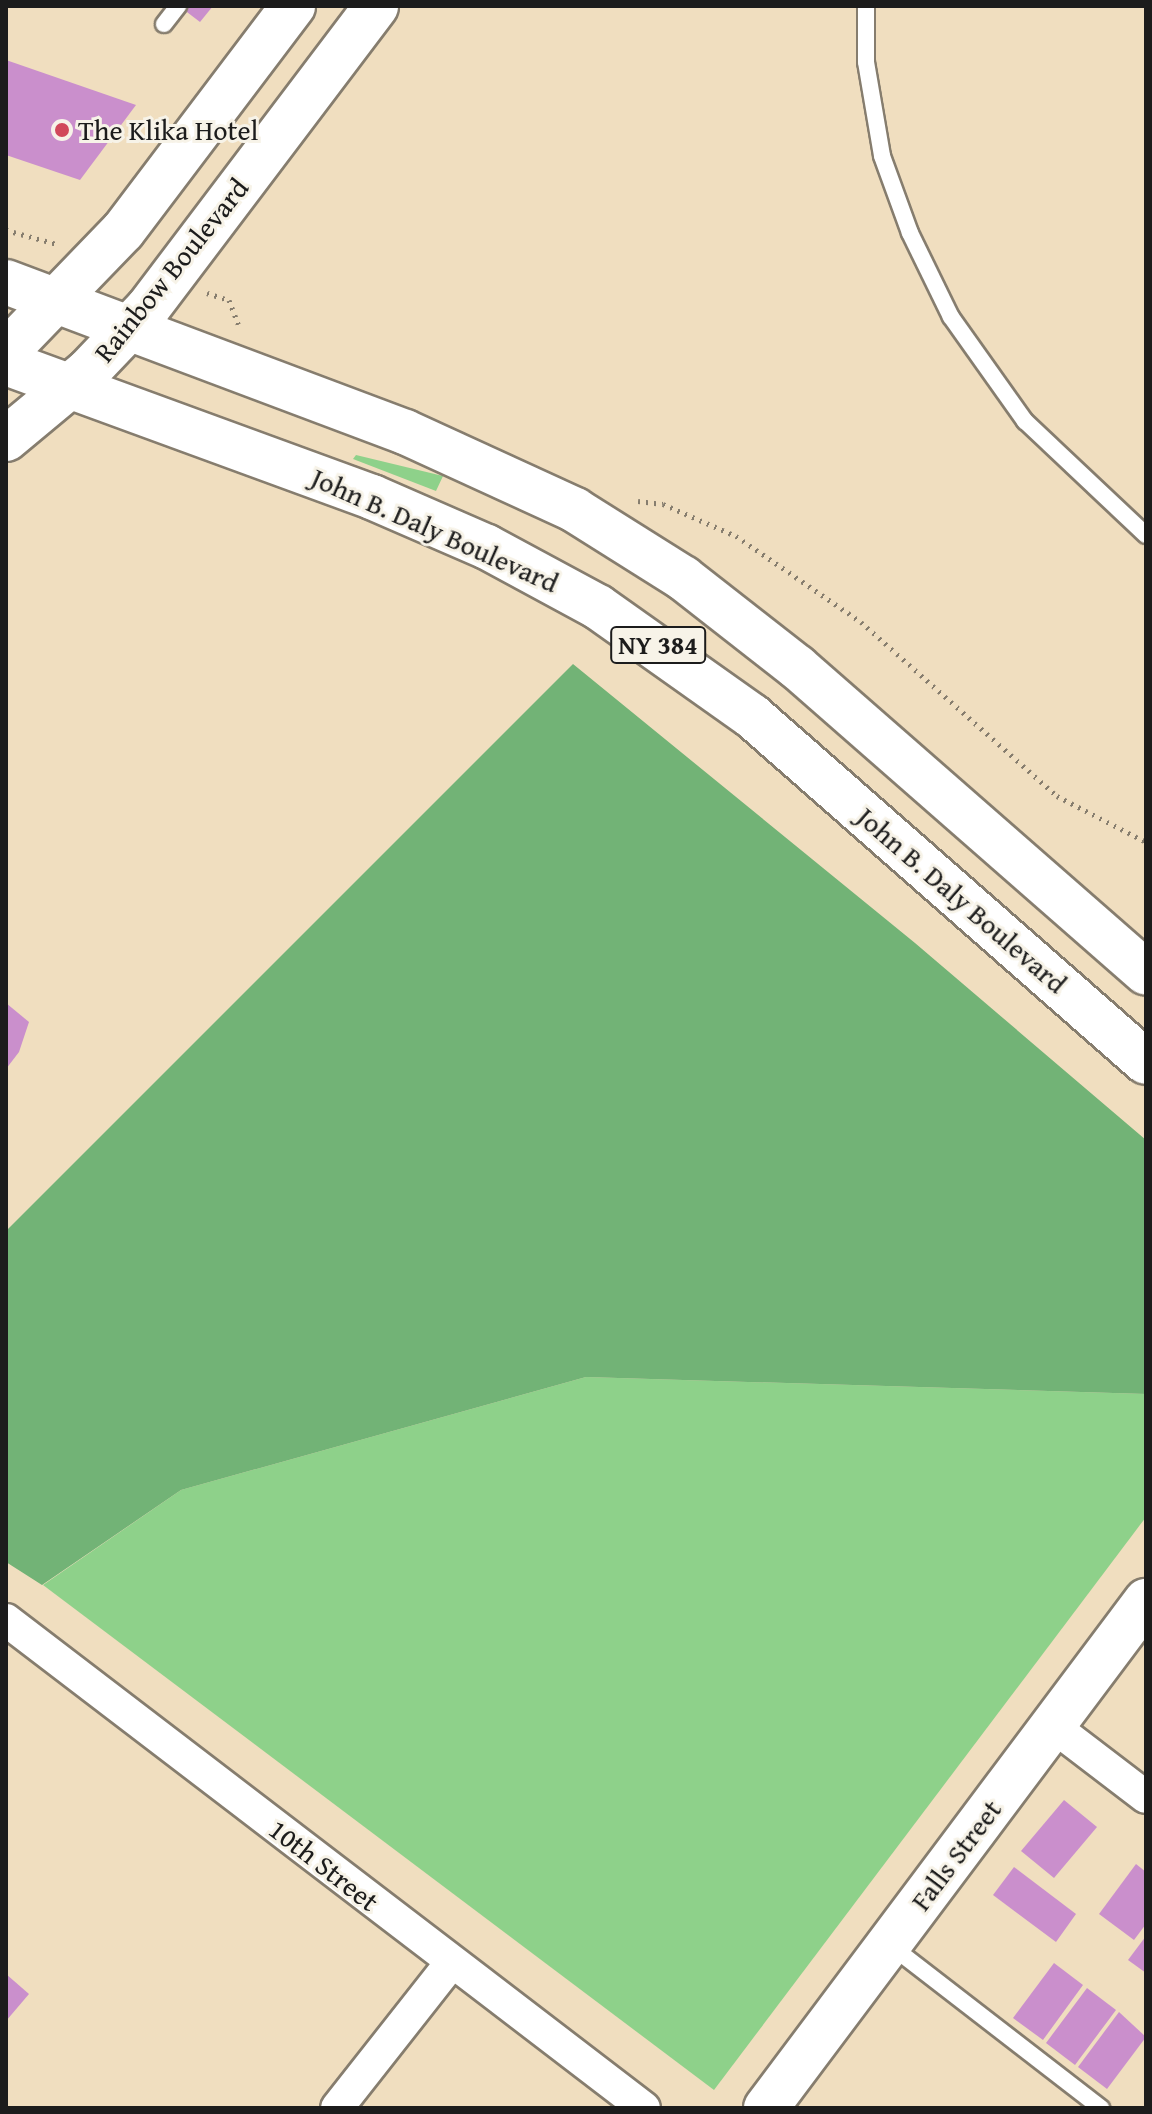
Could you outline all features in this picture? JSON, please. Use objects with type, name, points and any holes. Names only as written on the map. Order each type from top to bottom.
[{"type":"main road","points":[[6,352],[58,302],[123,231],[293,6]]},
{"type":"main road","name":"Rainbow Boulevard","points":[[6,439],[71,386],[128,331],[376,6]]},
{"type":"main road","points":[[6,282],[58,302]]},
{"type":"main road","name":"NY 384","points":[[58,302],[128,331],[430,442],[516,480],[630,543],[797,667],[1146,973]]},
{"type":"main road","name":"John B. Daly Boulevard","points":[[6,363],[429,521],[598,607],[752,716],[1146,1062]]},
{"type":"main road","name":"Falls Street","points":[[766,2108],[1146,1601]]},
{"type":"street","name":"10th Street","points":[[6,1620],[644,2108]]},
{"type":"street","points":[[1053,1726],[1146,1797]]},
{"type":"street","points":[[337,2108],[451,1963]]},
{"type":"lane","points":[[164,24],[178,6]]},
{"type":"lane","points":[[866,6],[866,62],[882,156],[910,233],[951,317],[1025,421],[1146,535]]},
{"type":"lane","points":[[889,1944],[1101,2108]]},
{"type":"path","points":[[6,230],[58,244]]},
{"type":"path","points":[[633,500],[663,504],[736,536],[861,622],[1057,796],[1146,842]]},
{"type":"green space","points":[[356,455],[443,476],[436,491],[353,459]]},
{"type":"green space","points":[[573,664],[915,943],[1146,1140],[1146,1394],[586,1377],[181,1490],[42,1585],[6,1562],[6,1231]]},
{"type":"green space","points":[[586,1377],[1146,1394],[1146,1517],[714,2090],[43,1585],[181,1490]]},
{"type":"building","points":[[179,6],[213,6],[200,22]]},
{"type":"building","name":"The Klika Hotel","points":[[6,60],[136,105],[80,180],[6,155]]},
{"type":"building","points":[[6,1003],[29,1022],[19,1052],[6,1069]]},
{"type":"building","points":[[1064,1800],[1097,1827],[1054,1878],[1021,1851]]},
{"type":"building","points":[[1136,1864],[1146,1872],[1146,1924],[1134,1940],[1099,1914]]},
{"type":"building","points":[[1014,1867],[1076,1914],[1056,1942],[993,1895]]},
{"type":"building","points":[[1146,1936],[1146,1973],[1128,1960]]},
{"type":"building","points":[[1054,1963],[1083,1985],[1043,2040],[1013,2018]]},
{"type":"building","points":[[6,1974],[29,1994],[6,2021]]},
{"type":"building","points":[[1087,1988],[1116,2010],[1075,2065],[1046,2043]]},
{"type":"building","points":[[1119,2012],[1146,2037],[1107,2089],[1078,2067]]},
{"type":"place","name":"The Klika Hotel","points":[[62,130]]}]
